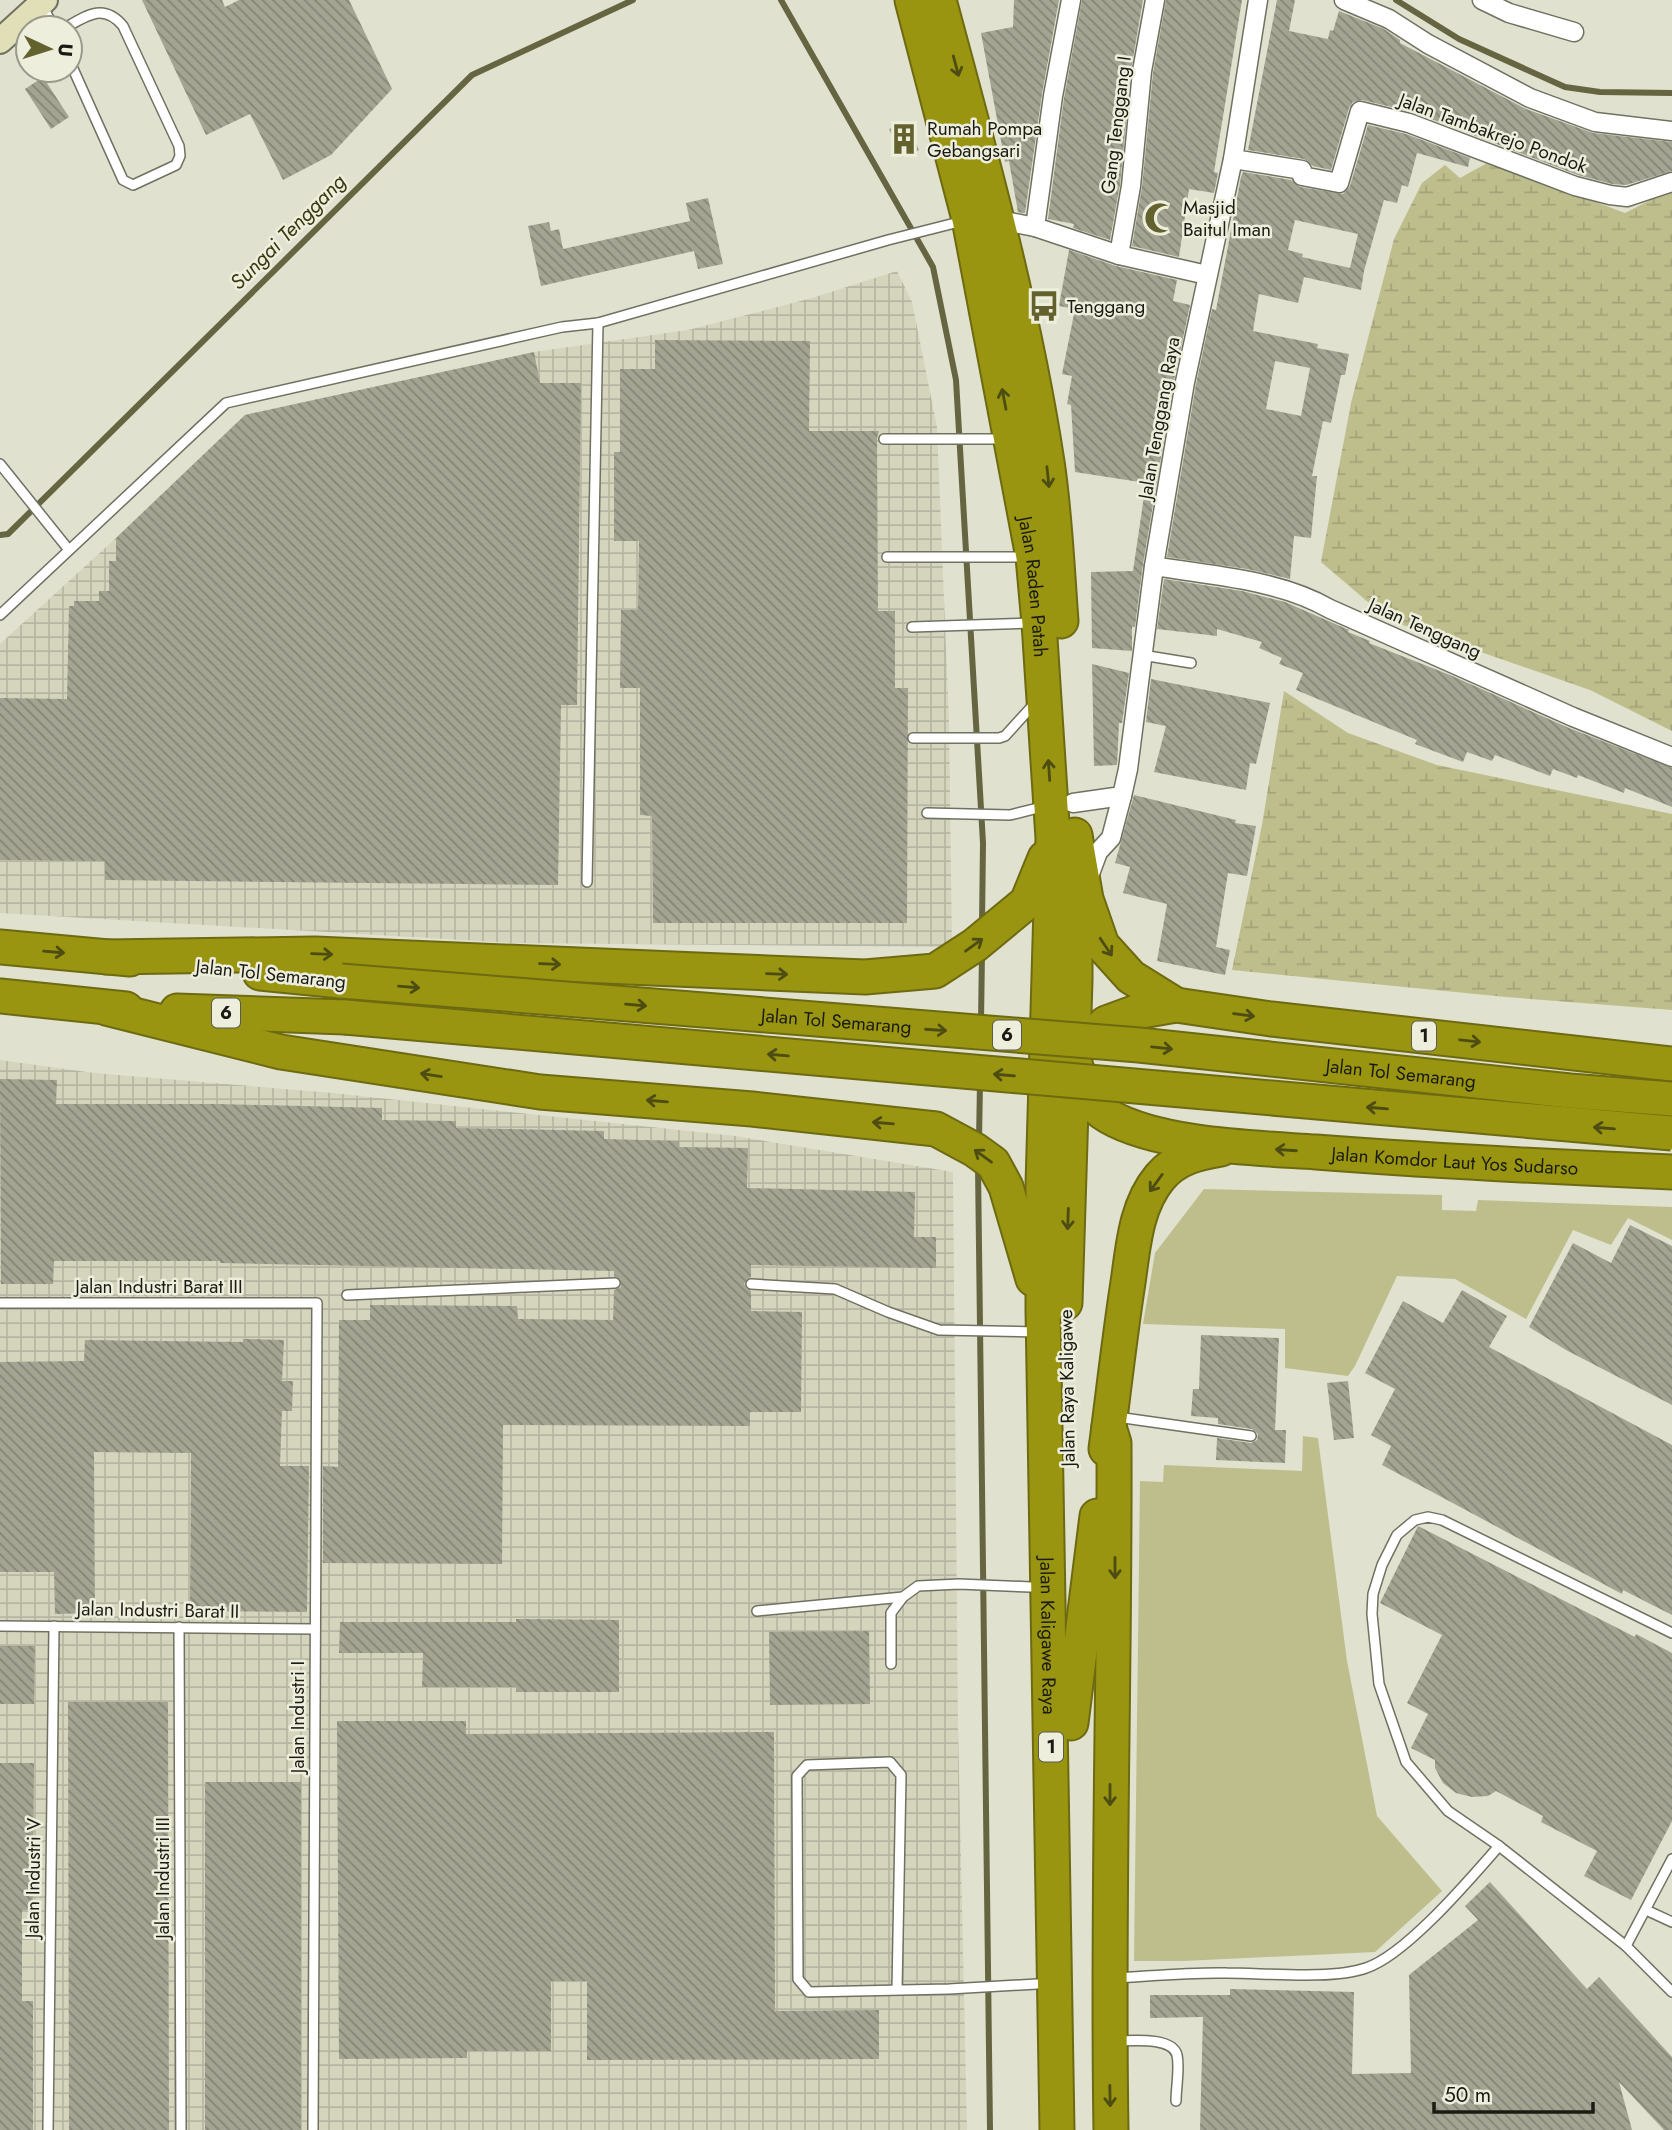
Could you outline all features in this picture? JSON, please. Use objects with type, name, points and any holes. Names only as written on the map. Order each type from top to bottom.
[{"type":"highway","name":"Jalan Raden Patah","points":[[912,0],[973,220],[1047,463],[1057,556],[1063,820],[1075,980],[1072,1054]]},
{"type":"highway","name":"Jalan Raden Patah","points":[[939,0],[973,220],[1019,557],[1039,623],[1044,692],[1063,820],[1050,959],[1044,1185]]},
{"type":"highway","points":[[1063,820],[1102,945],[1131,977],[1176,1006]]},
{"type":"highway","points":[[107,957],[315,954],[865,977],[935,971],[975,945],[1027,902],[1063,820]]},
{"type":"highway","name":"Jalan Tol Semarang","points":[[0,947],[341,981],[1139,1045],[1672,1099]]},
{"type":"highway","points":[[1050,959],[1062,1020],[1087,1098],[1106,1115],[1151,1133],[1237,1147]]},
{"type":"highway","name":"Jalan Tol Semarang","points":[[0,996],[106,1008],[345,1017],[1672,1133]]},
{"type":"highway","name":"1","points":[[1044,1185],[1066,1066],[1072,1054],[1107,1023],[1136,1012],[1176,1006],[1672,1064]]},
{"type":"highway","points":[[106,1008],[281,1052],[540,1092],[752,1109],[936,1129],[993,1163],[1006,1187],[1037,1335],[1024,1587],[1030,1984],[1037,2130]]},
{"type":"highway","name":"Jalan Raya Kaligawe","points":[[1071,1723],[1065,1292],[1072,1054]]},
{"type":"highway","name":"1","points":[[1071,1723],[1109,1422],[1134,1240],[1140,1215],[1161,1175],[1186,1157],[1237,1147]]},
{"type":"highway","name":"Jalan Komdor Laut Yos Sudarso","points":[[1237,1147],[1452,1163],[1672,1172]]},
{"type":"highway","name":"Jalan Kaligawe Raya","points":[[1044,1185],[1037,1335],[1058,2130]]},
{"type":"highway","points":[[1109,1422],[1114,1443],[1115,1568],[1110,1770],[1111,2130]]},
{"type":"highway","name":"Jalan Kaligawe Raya","points":[[1071,1723],[1079,2130]]},
{"type":"street","points":[[1035,227],[1070,0]]},
{"type":"street","name":"Gang Tenggang I","points":[[1119,255],[1131,186],[1142,71],[1155,0]]},
{"type":"street","name":"Jalan Tenggang Raya","points":[[1084,888],[1098,852],[1111,838],[1128,769],[1154,566],[1185,382],[1233,159],[1258,0]]},
{"type":"street","points":[[1344,0],[1389,19],[1428,44],[1530,98],[1595,122],[1672,131]]},
{"type":"street","points":[[1482,0],[1509,13],[1574,32]]},
{"type":"street","points":[[0,41],[43,2]]},
{"type":"street","name":"Jalan Tambakrejo Pondok","points":[[1233,159],[1302,170],[1302,176],[1339,183],[1360,111],[1409,122],[1575,187],[1610,195],[1627,197],[1672,182]]},
{"type":"street","points":[[973,220],[1035,227],[1119,255],[1207,275]]},
{"type":"street","name":"Jalan Tenggang","points":[[1154,566],[1250,581],[1311,598],[1491,681],[1672,757]]},
{"type":"street","points":[[1063,820],[1122,796]]},
{"type":"lane","points":[[80,84],[123,180],[133,185],[176,165],[180,156],[179,146],[123,26],[115,16],[103,13],[84,18]]},
{"type":"lane","points":[[0,615],[226,403],[562,327],[598,323],[888,240],[973,220]]},
{"type":"lane","points":[[587,882],[598,323]]},
{"type":"lane","points":[[884,439],[1002,439]]},
{"type":"lane","points":[[0,464],[69,550]]},
{"type":"lane","points":[[887,557],[1019,557]]},
{"type":"lane","points":[[912,627],[1039,623]]},
{"type":"lane","points":[[1142,655],[1191,663]]},
{"type":"lane","points":[[913,738],[1005,736],[1044,692]]},
{"type":"lane","points":[[926,813],[1010,815],[1063,820]]},
{"type":"lane","points":[[347,1295],[615,1283]]},
{"type":"lane","points":[[751,1284],[835,1289],[939,1330],[1037,1335]]},
{"type":"lane","name":"Jalan Industri Barat III","points":[[0,1303],[317,1305]]},
{"type":"lane","name":"Jalan Industri I","points":[[313,2130],[317,1305]]},
{"type":"lane","points":[[1109,1422],[1251,1436]]},
{"type":"lane","points":[[1672,1633],[1442,1520],[1428,1517],[1415,1520],[1396,1535],[1373,1594],[1372,1614],[1379,1684],[1406,1762],[1448,1811],[1499,1846],[1626,1946],[1672,1992]]},
{"type":"lane","points":[[891,1664],[891,1613],[903,1597],[918,1586],[959,1584],[1024,1587]]},
{"type":"lane","points":[[757,1611],[903,1597]]},
{"type":"lane","name":"Jalan Industri Barat II","points":[[0,1626],[315,1629]]},
{"type":"lane","name":"Jalan Industri V","points":[[48,2130],[54,1626]]},
{"type":"lane","name":"Jalan Industri III","points":[[179,1627],[181,2130]]},
{"type":"lane","points":[[897,1990],[901,1775],[890,1762],[807,1765],[797,1776],[798,1979],[809,1992],[949,1989],[1030,1984]]},
{"type":"lane","points":[[1110,1978],[1210,1972],[1339,1974],[1367,1968],[1403,1945],[1462,1889],[1499,1846]]},
{"type":"lane","points":[[1626,1946],[1672,1859]]},
{"type":"lane","points":[[1646,1910],[1672,1922]]},
{"type":"lane","points":[[1109,2041],[1164,2042],[1172,2047],[1177,2054],[1176,2101]]},
{"type":"shaded area","points":[[897,271],[912,302],[937,427],[949,723],[952,947],[514,943],[0,913],[0,644],[245,415],[534,352],[688,330],[812,298]]},
{"type":"shaded area","points":[[0,1060],[94,1073],[333,1093],[735,1136],[953,1172],[958,1727],[967,2130],[0,2130]]},
{"type":"green space","points":[[1489,162],[1625,213],[1672,189],[1672,731],[1590,690],[1389,620],[1321,562],[1351,403],[1394,239],[1422,183],[1445,165],[1460,178]]},
{"type":"green space","points":[[1284,691],[1348,733],[1437,765],[1672,814],[1672,1010],[1232,970],[1262,825]]},
{"type":"green space","points":[[1204,1189],[1442,1195],[1442,1210],[1476,1211],[1478,1200],[1672,1207],[1672,1240],[1628,1218],[1611,1245],[1573,1230],[1526,1319],[1455,1279],[1397,1276],[1348,1376],[1285,1368],[1285,1329],[1143,1324],[1155,1253]]},
{"type":"green space","points":[[1303,1436],[1318,1438],[1347,1661],[1377,1816],[1442,1891],[1375,1952],[1134,1961],[1140,1481],[1163,1482],[1164,1465],[1302,1471]]},
{"type":"building","points":[[142,0],[222,0],[225,7],[239,0],[349,0],[392,89],[331,155],[283,180],[250,114],[206,135]]},
{"type":"building","points":[[1014,0],[1059,0],[1025,213],[1018,212],[1009,161],[1005,162],[981,33],[1013,27]]},
{"type":"building","points":[[1082,0],[1143,0],[1131,70],[1120,184],[1110,240],[1073,228],[1074,224],[1048,219],[1064,98]]},
{"type":"building","points":[[1166,0],[1242,0],[1214,172],[1218,173],[1214,193],[1189,189],[1179,257],[1132,246],[1142,187],[1153,73]]},
{"type":"building","points":[[1277,0],[1295,0],[1289,31],[1328,39],[1339,11],[1384,29],[1400,40],[1400,43],[1526,109],[1593,133],[1672,142],[1672,171],[1626,185],[1612,184],[1578,175],[1413,112],[1362,100],[1353,102],[1349,108],[1331,170],[1313,166],[1304,159],[1248,150]]},
{"type":"building","points":[[32,84],[48,84],[69,117],[51,129],[25,89]]},
{"type":"building","name":"Rumah Pompa Gebangsari","points":[[907,121],[919,150],[902,157],[889,129]]},
{"type":"building","points":[[1368,125],[1406,134],[1470,158],[1468,167],[1417,153],[1408,187],[1402,185],[1397,203],[1384,200],[1361,290],[1304,277],[1298,303],[1259,294],[1253,331],[1318,344],[1317,348],[1349,354],[1345,375],[1341,375],[1331,423],[1323,421],[1312,476],[1317,476],[1311,538],[1294,536],[1290,579],[1247,569],[1167,557],[1196,384],[1212,309],[1216,310],[1243,172],[1291,180],[1300,187],[1343,194],[1350,186]],"holes":[[[1295,220],[1358,234],[1350,268],[1302,257],[1303,254],[1288,250]],[[1275,361],[1310,368],[1301,416],[1266,409]]]},
{"type":"building","points":[[708,198],[723,264],[698,269],[694,251],[541,286],[528,226],[549,222],[551,231],[559,229],[563,249],[690,221],[686,203]]},
{"type":"building","points":[[1069,250],[1116,266],[1177,280],[1173,301],[1190,305],[1174,380],[1135,627],[1132,627],[1132,651],[1092,648],[1091,572],[1133,571],[1146,483],[1075,472],[1071,405],[1067,404],[1072,376],[1062,374],[1075,309],[1059,306]]},
{"type":"building","points":[[655,340],[810,341],[809,431],[879,431],[878,611],[895,611],[895,688],[908,688],[907,923],[653,923],[652,816],[640,815],[640,688],[620,688],[621,610],[638,610],[639,541],[614,541],[614,452],[620,452],[620,369],[655,369]]},
{"type":"building","points":[[534,352],[540,383],[581,383],[577,705],[561,705],[558,885],[105,880],[105,861],[0,860],[0,698],[67,699],[69,606],[74,606],[74,601],[99,601],[99,591],[109,591],[109,561],[116,561],[116,538],[245,415]]},
{"type":"building","points":[[1164,579],[1242,591],[1285,602],[1349,630],[1348,632],[1370,641],[1369,643],[1450,675],[1569,728],[1672,768],[1672,807],[1625,788],[1624,793],[1578,775],[1577,778],[1553,769],[1550,776],[1495,755],[1492,761],[1467,752],[1463,762],[1415,744],[1417,740],[1296,690],[1303,673],[1279,664],[1282,658],[1259,648],[1262,642],[1217,629],[1217,636],[1157,629]]},
{"type":"building","points":[[1092,664],[1129,673],[1122,723],[1119,723],[1117,765],[1094,766]]},
{"type":"building","points":[[1151,679],[1270,703],[1256,764],[1250,763],[1246,790],[1154,772],[1166,726],[1146,722]]},
{"type":"building","points":[[1134,795],[1236,820],[1235,823],[1256,826],[1247,876],[1228,873],[1216,947],[1230,950],[1225,975],[1157,961],[1167,904],[1123,893],[1130,867],[1115,863]]},
{"type":"building","points":[[0,1079],[57,1080],[56,1104],[382,1108],[382,1120],[456,1121],[456,1128],[604,1131],[604,1139],[679,1141],[679,1147],[748,1148],[747,1188],[915,1192],[914,1237],[936,1237],[936,1268],[751,1265],[751,1277],[744,1284],[751,1291],[751,1311],[802,1312],[801,1412],[750,1412],[750,1426],[503,1425],[502,1564],[323,1563],[323,1466],[338,1467],[339,1320],[370,1320],[370,1305],[517,1306],[518,1319],[613,1320],[614,1290],[621,1287],[620,1279],[614,1276],[614,1271],[220,1261],[54,1261],[53,1284],[1,1284]]},
{"type":"building","points":[[1630,1225],[1672,1246],[1672,1405],[1566,1350],[1529,1327],[1573,1243],[1611,1263]]},
{"type":"building","points":[[1462,1290],[1507,1316],[1489,1347],[1672,1445],[1672,1615],[1623,1590],[1622,1594],[1382,1465],[1391,1446],[1371,1435],[1395,1389],[1365,1373],[1403,1301],[1443,1323]]},
{"type":"building","points":[[1201,1335],[1279,1338],[1275,1430],[1286,1430],[1285,1463],[1216,1460],[1217,1438],[1251,1443],[1257,1440],[1258,1434],[1252,1429],[1218,1424],[1218,1418],[1191,1416],[1193,1389],[1199,1389]]},
{"type":"building","points":[[243,1339],[284,1340],[282,1381],[293,1381],[292,1411],[282,1411],[280,1466],[309,1466],[307,1612],[190,1611],[191,1453],[94,1452],[95,1613],[55,1614],[54,1572],[0,1572],[0,1362],[84,1361],[85,1340],[243,1342]]},
{"type":"building","points":[[1348,1381],[1354,1438],[1334,1440],[1327,1383]]},
{"type":"building","points":[[1418,1526],[1635,1637],[1636,1634],[1672,1653],[1672,1821],[1631,1900],[1584,1876],[1597,1851],[1541,1822],[1543,1816],[1496,1791],[1488,1796],[1472,1797],[1456,1793],[1443,1783],[1435,1768],[1435,1760],[1411,1748],[1428,1714],[1407,1703],[1442,1635],[1380,1603]]},
{"type":"building","points":[[516,1619],[619,1620],[619,1692],[516,1692],[516,1687],[422,1687],[423,1653],[339,1653],[340,1622],[516,1622]]},
{"type":"building","points":[[869,1631],[870,1704],[770,1705],[769,1632]]},
{"type":"building","points":[[0,1646],[35,1646],[34,1704],[0,1704]]},
{"type":"building","points":[[68,1702],[168,1702],[169,2130],[69,2130]]},
{"type":"building","points":[[337,1721],[466,1721],[466,1734],[774,1732],[775,2011],[879,2010],[879,2059],[587,2060],[587,1981],[551,1981],[551,2051],[467,2051],[467,2058],[339,2059]]},
{"type":"building","points":[[0,1763],[34,1763],[33,1910],[22,1910],[22,2001],[33,2001],[33,2130],[0,2130]]},
{"type":"building","points":[[205,1782],[301,1782],[301,2130],[205,2130]]},
{"type":"building","points":[[1490,1882],[1587,1989],[1599,1977],[1672,2057],[1672,2130],[1664,2130],[1619,2082],[1632,2130],[1200,2130],[1203,2017],[1150,2018],[1150,1995],[1230,1995],[1230,1989],[1354,1992],[1352,2074],[1411,2073],[1409,1975],[1478,1920],[1465,1906]]},
{"type":"waterway","name":"Sungai Tenggang","points":[[0,535],[8,534],[472,75],[633,0]]},
{"type":"waterway","points":[[781,0],[933,267],[956,380],[983,843],[982,924]]},
{"type":"waterway","name":"Sungai Tenggang","points":[[1396,0],[1459,39],[1565,87],[1600,92],[1672,93]]},
{"type":"waterway","points":[[981,1022],[982,953]]},
{"type":"waterway","points":[[979,1141],[980,1082]]},
{"type":"waterway","points":[[978,1166],[990,2130]]},
{"type":"place","name":"Rumah Pompa Gebangsari","points":[[904,139]]},
{"type":"place","name":"Masjid Baitul Iman","points":[[1160,218]]},
{"type":"place","name":"Tenggang","points":[[1044,306]]}]
